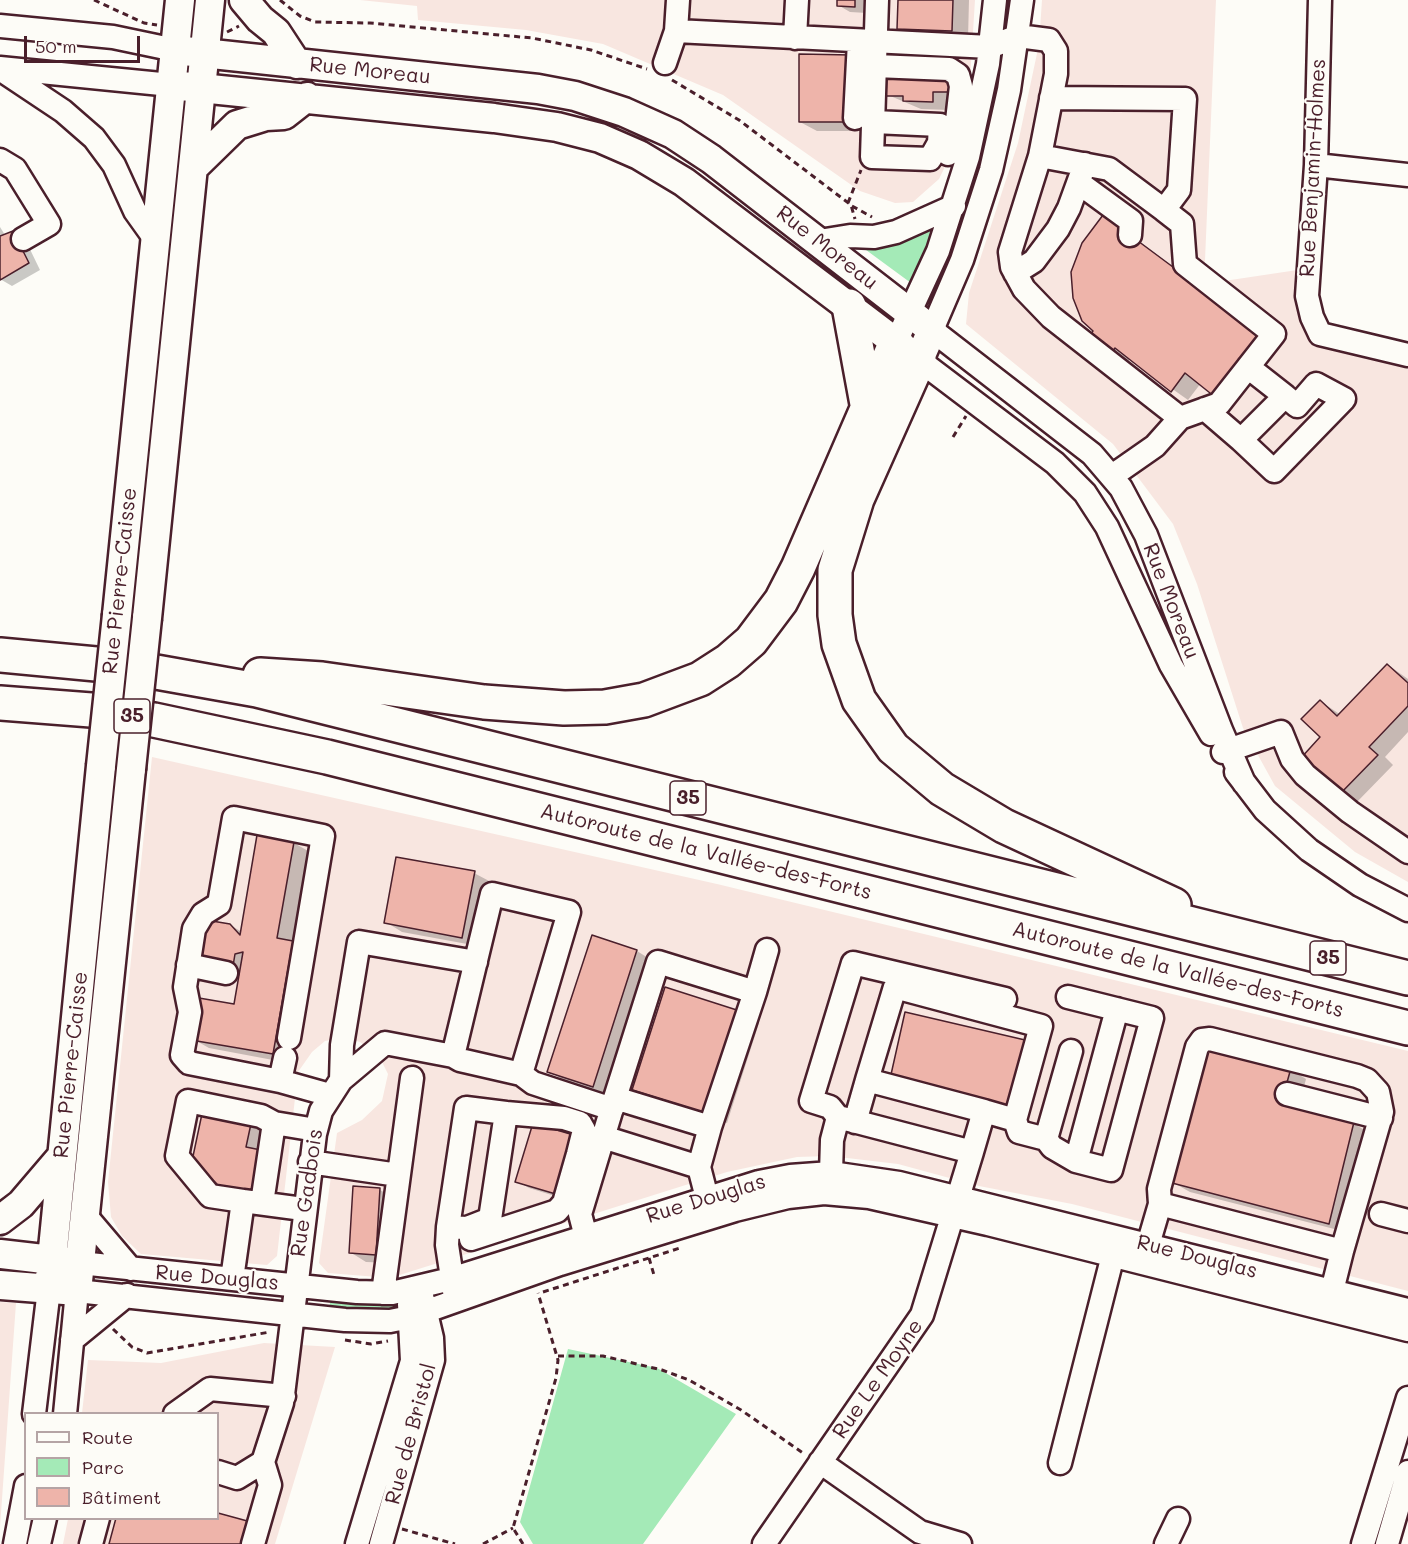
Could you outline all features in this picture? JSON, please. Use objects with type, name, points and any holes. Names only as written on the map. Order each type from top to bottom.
[{"type":"highway","points":[[849,306],[867,405]]},
{"type":"highway","points":[[128,667],[322,679],[484,702],[543,707],[605,707],[666,694],[700,679],[728,661],[751,640],[771,616],[798,568],[867,405],[908,351]]},
{"type":"highway","points":[[908,351],[842,541],[835,570],[835,615],[839,644],[847,672],[866,713],[901,757],[942,789],[982,813],[1042,844],[1247,938]]},
{"type":"highway","name":"35","points":[[0,654],[128,667],[193,677],[304,702],[1408,978]]},
{"type":"highway","name":"Autoroute de la Vallée-des-Forts","points":[[0,703],[124,715],[262,743],[1408,1028]]},
{"type":"highway","points":[[0,716],[114,721],[262,743]]},
{"type":"main road","name":"Rue Pierre-Caisse","points":[[49,1289],[180,0]]},
{"type":"main road","name":"Rue Pierre-Caisse","points":[[78,1277],[210,0]]},
{"type":"main road","points":[[244,12],[260,19],[276,32],[297,64]]},
{"type":"main road","name":"Rue Moreau","points":[[175,51],[528,88],[575,96],[608,106],[656,125],[692,146],[921,321]]},
{"type":"main road","name":"Rue Moreau","points":[[171,85],[307,97],[539,124],[586,134],[613,143],[684,182],[908,351]]},
{"type":"main road","points":[[194,167],[237,125],[259,118],[284,115],[307,97]]},
{"type":"main road","points":[[908,351],[921,321]]},
{"type":"main road","points":[[0,1221],[21,1204],[62,1156]]},
{"type":"main road","name":"Rue Douglas","points":[[0,1254],[51,1260],[78,1277]]},
{"type":"main road","name":"Rue Douglas","points":[[0,1285],[49,1289],[78,1277]]},
{"type":"street","points":[[665,63],[676,31],[678,0]]},
{"type":"street","points":[[795,38],[797,0]]},
{"type":"street","points":[[875,66],[949,69],[958,75],[961,86],[954,144],[944,160],[939,162],[930,159],[872,157],[864,120],[867,41],[877,0]]},
{"type":"street","points":[[921,321],[975,128],[990,47],[995,0]]},
{"type":"street","points":[[921,321],[962,260],[987,185],[1004,119],[1022,0]]},
{"type":"street","name":"Rue Benjamin-Holmes","points":[[1320,0],[1316,165],[1307,296],[1311,317],[1320,334],[1408,355]]},
{"type":"street","points":[[0,26],[113,37],[175,51]]},
{"type":"street","points":[[676,31],[990,47],[1018,36],[1049,40],[1056,51],[1057,58],[1051,98],[1040,156],[1009,259],[1024,289],[1051,317],[1180,418]]},
{"type":"street","points":[[864,120],[875,66],[867,41]]},
{"type":"street","points":[[0,68],[171,85]]},
{"type":"street","points":[[0,68],[63,111],[91,135],[114,165],[135,211],[155,239]]},
{"type":"street","points":[[1051,98],[1185,99],[1179,190],[1164,210]]},
{"type":"street","points":[[864,120],[943,115],[939,143],[930,159]]},
{"type":"street","points":[[1040,156],[1082,173],[1117,174],[1182,224],[1185,264],[1274,334],[1219,404],[1180,418],[1155,446],[1112,476]]},
{"type":"street","points":[[0,160],[15,169],[49,224],[23,239]]},
{"type":"street","points":[[1316,165],[1408,175]]},
{"type":"street","points":[[1082,173],[1131,221],[1130,235]]},
{"type":"street","points":[[1015,273],[1034,261],[1044,250],[1069,208],[1082,173]]},
{"type":"street","points":[[819,241],[850,236],[874,237],[896,232],[954,206]]},
{"type":"street","name":"Rue Moreau","points":[[921,321],[1076,441],[1112,476],[1146,535],[1226,751]]},
{"type":"street","name":"Rue Moreau","points":[[908,351],[1055,464],[1085,493],[1107,527],[1171,665],[1244,783],[1279,824],[1325,863],[1360,885],[1408,910]]},
{"type":"street","points":[[1205,409],[1274,471],[1344,399],[1316,384],[1297,406],[1248,367]]},
{"type":"street","points":[[1241,440],[1285,396]]},
{"type":"street","points":[[1226,751],[1281,732],[1292,759],[1305,775],[1350,812],[1408,852]]},
{"type":"street","points":[[280,1081],[323,836],[234,818],[219,904],[203,914],[196,923],[185,987],[190,1012],[182,1053],[184,1060],[280,1081],[336,1087],[386,1043],[453,1056],[460,1060],[521,1074],[533,1083],[710,1127]]},
{"type":"street","points":[[453,1056],[492,894],[568,912],[521,1074]]},
{"type":"street","points":[[336,1087],[359,942],[476,962]]},
{"type":"street","points":[[707,1198],[699,1167],[767,950]]},
{"type":"street","points":[[586,1237],[580,1214],[658,962],[755,992]]},
{"type":"street","points":[[972,1152],[847,1120],[830,1107],[811,1101],[854,963],[1005,999]]},
{"type":"street","points":[[188,965],[226,973]]},
{"type":"street","points":[[831,1173],[832,1140],[847,1120],[867,1080],[895,987],[1041,1026],[1015,1120],[1019,1132],[1046,1139],[1052,1148],[1076,1161],[1111,1170],[1152,1018],[1068,997]]},
{"type":"street","points":[[1076,1161],[1117,1009]]},
{"type":"street","points":[[1148,1245],[1160,1204],[1159,1189],[1197,1047],[1202,1040],[1210,1039],[1362,1078],[1375,1087],[1382,1112],[1332,1291]]},
{"type":"street","points":[[1046,1139],[1071,1051]]},
{"type":"street","points":[[383,1293],[412,1078]]},
{"type":"street","points":[[867,1080],[1015,1120]]},
{"type":"street","name":"Rue Gadbois","points":[[263,1462],[284,1396],[294,1323],[292,1313],[303,1209],[316,1130],[321,1111],[336,1087]]},
{"type":"street","points":[[1289,1089],[1382,1112]]},
{"type":"street","points":[[303,1209],[210,1196],[177,1156],[188,1101],[261,1116],[274,1123],[316,1130]]},
{"type":"street","points":[[447,1236],[553,1214],[563,1205],[584,1127],[578,1122],[564,1118],[466,1108],[447,1236],[454,1289]]},
{"type":"street","name":"Rue Le Moyne","points":[[764,1544],[814,1459],[922,1315],[984,1112]]},
{"type":"street","points":[[447,1236],[490,1219],[506,1113]]},
{"type":"street","points":[[232,1280],[274,1123]]},
{"type":"street","points":[[603,1137],[699,1167]]},
{"type":"street","points":[[310,1162],[398,1175]]},
{"type":"street","name":"Rue Douglas","points":[[78,1277],[127,1295],[367,1322],[417,1313],[454,1289],[586,1237],[707,1198],[773,1179],[831,1173],[880,1179],[955,1206],[1113,1255],[1408,1330]]},
{"type":"street","name":"Rue Douglas","points":[[78,1277],[131,1269],[383,1293],[414,1289],[454,1289],[735,1210],[788,1197],[824,1193],[955,1206],[1148,1245],[1408,1310]]},
{"type":"street","points":[[1160,1204],[1342,1251]]},
{"type":"street","points":[[1381,1214],[1408,1221]]},
{"type":"street","points":[[86,1216],[131,1269]]},
{"type":"street","name":"Rue Douglas","points":[[1060,1463],[1113,1255]]},
{"type":"street","name":"Rue Pierre-Caisse","points":[[65,1412],[78,1277]]},
{"type":"street","name":"Rue Pierre-Caisse","points":[[34,1412],[49,1289]]},
{"type":"street","name":"Rue de Bristol","points":[[357,1544],[412,1361],[417,1313],[414,1289]]},
{"type":"street","points":[[72,1340],[127,1295]]},
{"type":"street","name":"Rue de Bristol","points":[[388,1536],[433,1360],[432,1338],[417,1313]]},
{"type":"street","points":[[176,1412],[210,1389],[284,1396]]},
{"type":"street","points":[[1364,1544],[1408,1398]]},
{"type":"street","points":[[814,1459],[920,1532],[960,1544]]},
{"type":"street","points":[[219,1472],[237,1478],[263,1462],[270,1485],[252,1544]]},
{"type":"street","points":[[1387,1544],[1408,1472]]},
{"type":"street","points":[[15,1544],[24,1497]]},
{"type":"street","points":[[1167,1544],[1178,1519]]},
{"type":"street","points":[[39,1544],[45,1520]]},
{"type":"street","points":[[91,1544],[97,1520]]},
{"type":"path","points":[[94,0],[144,23]]},
{"type":"path","points":[[222,32],[231,32],[244,12]]},
{"type":"path","points":[[848,203],[862,167]]},
{"type":"path","name":"Rue Douglas","points":[[558,1356],[538,1293],[690,1245]]},
{"type":"path","points":[[649,1258],[654,1275]]},
{"type":"path","points":[[108,1323],[132,1347],[147,1353],[272,1331]]},
{"type":"path","points":[[483,1544],[513,1528],[556,1378],[558,1356],[603,1356],[662,1370],[689,1380],[741,1410],[814,1459]]},
{"type":"path","points":[[513,1528],[523,1544]]},
{"type":"path","points":[[388,1536],[455,1544]]},
{"type":"shaded area","points":[[360,0],[975,0],[970,79],[960,136],[939,179],[913,202],[895,203],[860,191],[723,95],[603,44],[526,30],[418,20],[417,6]]},
{"type":"shaded area","points":[[1042,0],[1216,0],[1204,284],[1304,269],[1318,333],[1408,353],[1408,882],[1355,852],[1275,786],[1243,728],[1197,584],[1173,524],[1113,444],[966,324],[969,293],[1018,143],[1039,44]]},
{"type":"shaded area","points":[[152,757],[717,884],[1408,1051],[1408,1291],[1072,1204],[979,1186],[898,1164],[830,1156],[797,1157],[727,1172],[390,1278],[328,1273],[319,1263],[337,1133],[362,1120],[382,1101],[388,1074],[379,1056],[360,1042],[347,1038],[325,1041],[312,1052],[298,1072],[277,1256],[267,1265],[141,1254],[122,1236],[111,1217],[108,1182]]},
{"type":"shaded area","points":[[0,1302],[16,1303],[0,1527]]},
{"type":"shaded area","points":[[264,1343],[335,1347],[275,1544],[63,1544],[68,1520],[219,1520],[219,1412],[82,1412],[88,1360],[161,1363]]},
{"type":"green space","points":[[934,227],[911,283],[862,247]]},
{"type":"green space","points":[[331,1297],[397,1301],[400,1310],[329,1309]]},
{"type":"green space","points":[[568,1349],[657,1368],[736,1414],[643,1544],[533,1544],[520,1522]]},
{"type":"building","points":[[837,0],[855,0],[855,7],[837,6]]},
{"type":"building","points":[[898,0],[953,0],[952,31],[897,29]]},
{"type":"building","points":[[799,54],[852,55],[848,122],[799,122]]},
{"type":"building","points":[[887,71],[949,77],[949,92],[933,92],[933,102],[903,101],[903,96],[886,96]]},
{"type":"building","points":[[1103,215],[1263,334],[1215,397],[1185,373],[1171,392],[1115,348],[1110,355],[1089,338],[1093,331],[1082,321],[1073,298],[1071,272],[1082,243]]},
{"type":"building","points":[[13,231],[29,263],[0,280],[0,236]]},
{"type":"building","points":[[1387,664],[1408,683],[1408,706],[1369,747],[1378,755],[1338,796],[1300,759],[1320,737],[1301,719],[1320,700],[1337,716]]},
{"type":"building","points":[[257,835],[294,842],[277,938],[293,941],[273,1054],[191,1040],[199,998],[234,1004],[243,952],[235,954],[233,966],[205,961],[198,955],[203,930],[212,921],[230,924],[240,935]]},
{"type":"building","points":[[396,857],[475,871],[462,938],[384,923]]},
{"type":"building","points":[[592,935],[637,950],[593,1087],[547,1072]]},
{"type":"building","points":[[665,987],[743,1012],[711,1115],[632,1090]]},
{"type":"building","points":[[905,1012],[1025,1040],[1010,1107],[890,1079]]},
{"type":"building","points":[[1208,1047],[1291,1068],[1281,1104],[1354,1122],[1329,1224],[1172,1183]]},
{"type":"building","points":[[203,1109],[252,1119],[246,1147],[261,1150],[252,1192],[218,1185],[192,1161]]},
{"type":"building","points":[[533,1123],[577,1136],[559,1195],[515,1182]]},
{"type":"building","points":[[353,1186],[380,1188],[376,1255],[349,1253]]},
{"type":"building","points":[[219,1513],[251,1522],[244,1544],[109,1544],[115,1520],[219,1520]]}]
